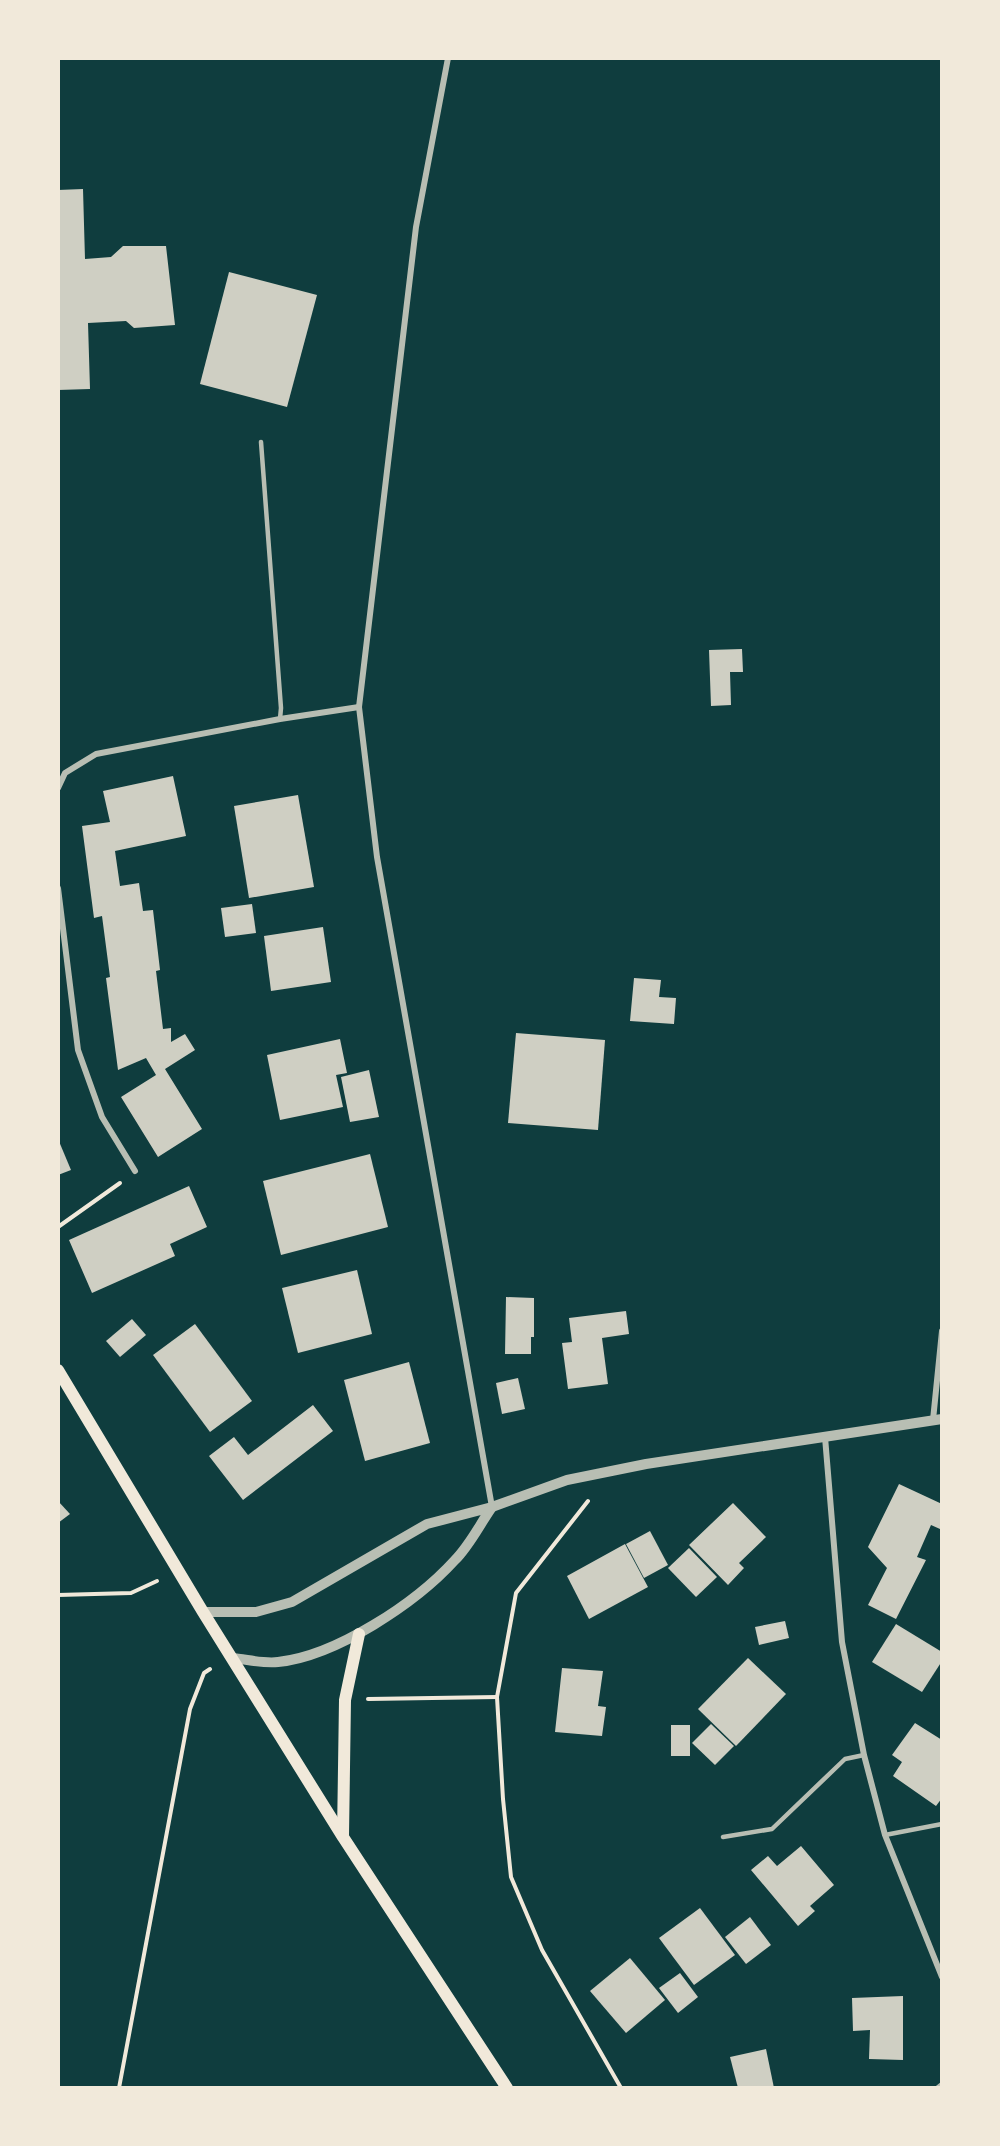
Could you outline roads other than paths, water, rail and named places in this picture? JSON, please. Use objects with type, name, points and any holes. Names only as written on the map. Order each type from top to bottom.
[{"type":"main road","points":[[58,1370],[203,1612],[343,1837],[507,2088]]},
{"type":"main road","points":[[343,1837],[345,1700],[359,1634]]},
{"type":"street","points":[[232,1658],[276,1663],[316,1654],[359,1634],[416,1595],[456,1559],[492,1507],[377,856],[359,707],[416,227],[448,58]]},
{"type":"street","points":[[58,788],[65,773],[96,754],[280,719],[359,707]]},
{"type":"street","points":[[58,888],[78,1050],[102,1117],[135,1172]]},
{"type":"street","points":[[203,1612],[256,1612],[292,1602],[427,1524],[492,1507],[567,1480],[937,1419],[942,1331]]},
{"type":"street","points":[[825,1437],[842,1642],[864,1755],[885,1835],[942,1977]]},
{"type":"lane","points":[[261,442],[280,719]]},
{"type":"lane","points":[[723,1837],[772,1829],[845,1760],[864,1755]]},
{"type":"lane","points":[[885,1835],[942,1824]]},
{"type":"lane","points":[[937,2088],[942,2084]]}]
